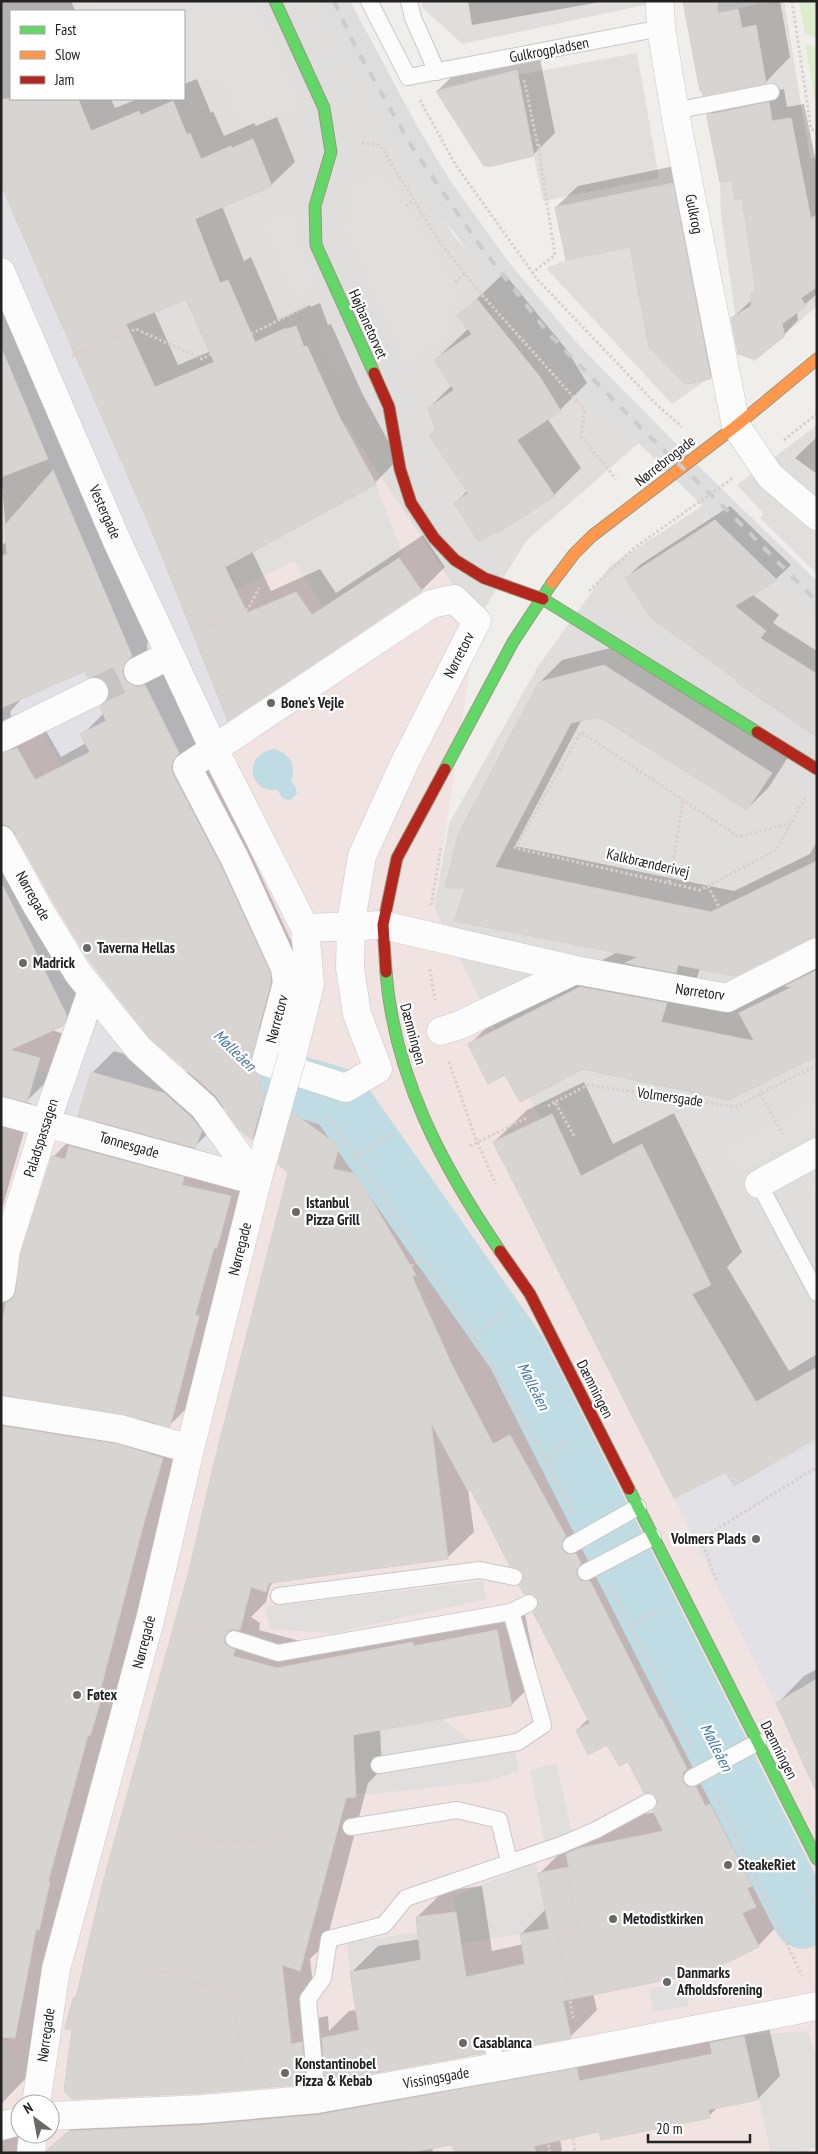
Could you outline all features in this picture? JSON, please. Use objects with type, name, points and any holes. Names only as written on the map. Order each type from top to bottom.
[{"type":"street","name":"Højbanetorvet","points":[[275,1],[324,108],[331,152],[315,206],[316,245],[389,407],[400,469],[411,503],[434,538],[456,560],[484,578],[541,598]]},
{"type":"street","name":"Gulkrog","points":[[660,11],[674,111],[736,426]]},
{"type":"street","name":"Vestergade","points":[[1,272],[117,541],[214,749]]},
{"type":"street","name":"Nørrebrogade","points":[[541,598],[574,554],[592,536],[736,426],[817,359]]},
{"type":"street","points":[[736,426],[770,476],[817,516]]},
{"type":"street","points":[[383,925],[397,858],[513,642],[541,598],[817,769]]},
{"type":"street","name":"Nørretorv","points":[[454,599],[476,621],[406,760],[362,856],[351,927],[350,968],[357,1014],[378,1069],[346,1088],[266,1062],[287,983],[285,968],[235,859],[187,767],[431,604],[454,599]]},
{"type":"street","points":[[138,671],[170,655]]},
{"type":"street","points":[[5,736],[94,692]]},
{"type":"street","name":"Nørretorv","points":[[214,749],[305,928],[310,984],[280,1099]]},
{"type":"street","name":"Nørregade","points":[[1,840],[42,914],[78,973],[139,1049],[204,1107],[257,1180]]},
{"type":"street","name":"Nørretorv","points":[[305,928],[383,925],[575,970],[727,998],[817,952]]},
{"type":"street","name":"Dæmningen","points":[[383,925],[389,1008],[398,1046],[423,1117],[443,1160],[472,1210],[530,1294],[817,1859]]},
{"type":"street","points":[[441,1031],[460,1025],[575,970]]},
{"type":"street","name":"Paladspassagen","points":[[1,1288],[6,1250],[46,1122],[92,991]]},
{"type":"street","name":"Nørregade","points":[[37,2094],[56,1969],[150,1620],[190,1449],[257,1180],[280,1099]]},
{"type":"street","name":"Tønnesgade","points":[[1,1111],[257,1180]]},
{"type":"street","points":[[759,1184],[808,1157]]},
{"type":"street","points":[[1,1410],[120,1429],[190,1449]]},
{"type":"street","name":"Vissingsgade","points":[[60,2116],[203,2109],[317,2099],[495,2058],[580,2051],[817,2006]]},
{"type":"lane","points":[[370,1],[408,77]]},
{"type":"lane","points":[[409,1],[413,18],[437,72]]},
{"type":"lane","name":"Gulkrogpladsen","points":[[408,77],[519,56],[660,11]]},
{"type":"lane","points":[[674,111],[771,92]]},
{"type":"lane","points":[[759,1184],[817,1293]]},
{"type":"lane","points":[[578,1541],[638,1507]]},
{"type":"lane","points":[[593,1569],[653,1537]]},
{"type":"lane","points":[[279,1596],[480,1570],[514,1577]]},
{"type":"lane","points":[[234,1639],[278,1653],[511,1612],[529,1603]]},
{"type":"lane","points":[[380,1765],[518,1742],[543,1726],[511,1612]]},
{"type":"lane","points":[[702,1773],[758,1742]]},
{"type":"lane","points":[[317,2099],[308,1999],[323,1978],[329,1939],[384,1925],[406,1898],[510,1861],[562,1845],[596,1830],[648,1802]]},
{"type":"lane","points":[[351,1827],[457,1810],[499,1820],[510,1861]]},
{"type":"path","points":[[792,1],[811,129],[817,133]]},
{"type":"path","points":[[519,56],[538,146],[555,255],[532,273]]},
{"type":"path","points":[[408,77],[455,164],[532,273],[656,404]]},
{"type":"path","points":[[329,139],[380,145],[441,244],[465,274],[585,410],[581,436],[637,502]]},
{"type":"path","points":[[538,146],[543,145]]},
{"type":"path","points":[[406,206],[414,200]]},
{"type":"path","points":[[455,282],[465,274]]},
{"type":"path","points":[[251,334],[337,291]]},
{"type":"path","points":[[45,375],[75,354],[136,329],[202,359],[211,354]]},
{"type":"path","points":[[567,614],[634,548],[759,460],[817,414]]},
{"type":"path","points":[[170,655],[193,633],[248,609],[259,588]]},
{"type":"path","name":"Kalkbrænderivej","points":[[683,799],[581,732],[515,848],[700,890],[776,850],[808,794]]},
{"type":"path","points":[[668,882],[673,864],[683,799],[739,837],[791,823]]},
{"type":"path","points":[[442,842],[431,900],[429,936],[432,978],[441,1031],[461,1099],[499,1190]]},
{"type":"path","points":[[708,886],[720,908]]},
{"type":"path","name":"Volmersgade","points":[[548,1106],[588,1085],[735,1107],[817,1064]]},
{"type":"path","points":[[760,1084],[760,1094],[808,1157]]},
{"type":"path","points":[[555,1102],[574,1136]]},
{"type":"path","points":[[325,1114],[356,1155],[422,1260],[474,1336],[547,1461],[578,1541]]},
{"type":"path","points":[[443,1160],[528,1117]]},
{"type":"path","points":[[356,1155],[394,1132]]},
{"type":"path","points":[[411,1266],[422,1260]]},
{"type":"path","points":[[474,1336],[509,1310]]},
{"type":"path","points":[[547,1461],[574,1434]]},
{"type":"path","points":[[716,1580],[701,1539],[817,1467]]},
{"type":"path","points":[[593,1569],[631,1626],[797,1963]]},
{"type":"path","points":[[631,1626],[665,1607]]},
{"type":"path","points":[[150,1620],[234,1639]]},
{"type":"path","points":[[1,1788],[16,1791]]},
{"type":"path","points":[[172,1838],[274,1843],[294,1834]]},
{"type":"path","points":[[562,1845],[578,1932],[556,1936],[580,2051]]},
{"type":"path","points":[[137,1973],[189,1971],[190,1982],[231,1993],[248,2105]]},
{"type":"path","points":[[545,2125],[550,2153]]},
{"type":"path","points":[[573,2138],[575,2153]]},
{"type":"shaded area","points":[[1,1],[322,1],[356,70],[454,236],[640,442],[526,541],[477,621],[155,534],[1,572]]},
{"type":"shaded area","points":[[106,1],[257,1],[303,108],[241,130],[222,79],[185,93],[185,10],[87,9]]},
{"type":"shaded area","points":[[421,1],[663,1],[462,44],[422,7]]},
{"type":"shaded area","points":[[772,1],[784,1],[810,158],[817,157],[817,306],[754,361],[741,355],[721,216],[720,182],[686,19]]},
{"type":"shaded area","points":[[637,53],[659,178],[543,201],[518,75]]},
{"type":"shaded area","points":[[383,170],[465,297],[444,311],[456,330],[406,366],[343,226],[352,211],[344,190]]},
{"type":"shaded area","points":[[1,178],[71,347],[79,361],[155,537],[229,722],[251,725],[187,767],[138,671],[1,346]]},
{"type":"shaded area","points":[[673,183],[706,380],[672,404],[546,268],[566,260],[555,207]]},
{"type":"shaded area","points":[[298,208],[297,225],[304,256],[320,287],[295,300],[263,224]]},
{"type":"shaded area","points":[[335,321],[359,373],[336,384],[312,331]]},
{"type":"shaded area","points":[[346,424],[477,621],[434,909],[713,1464],[817,1661],[817,2153],[1,2153],[1,572],[155,534]]},
{"type":"shaded area","points":[[817,425],[817,570],[737,485]]},
{"type":"shaded area","points":[[376,484],[403,555],[324,607],[294,561],[235,590],[225,567]]},
{"type":"shaded area","points":[[774,497],[817,533],[817,574],[760,518]]},
{"type":"shaded area","points":[[704,505],[817,618],[817,1661],[713,1464],[434,908],[449,824],[537,668],[611,565]]},
{"type":"shaded area","points":[[85,671],[106,721],[81,735],[90,752],[62,767],[42,731],[15,745],[17,748],[1,757],[1,713],[22,698]]},
{"type":"shaded area","points":[[1,815],[74,941],[183,1078],[246,1135],[239,1165],[194,1153],[202,1129],[174,1095],[91,1072],[75,1125],[26,1107],[36,1070],[55,1075],[63,1027],[70,1023],[1,882]]},
{"type":"shaded area","points":[[817,1099],[817,1131],[738,1173],[724,1148]]},
{"type":"shaded area","points":[[817,1177],[817,1208],[815,1209],[802,1186]]},
{"type":"shaded area","name":"Volmers Plads","points":[[817,1442],[817,1679],[776,1703],[674,1498],[726,1472],[734,1486]]},
{"type":"shaded area","points":[[483,1581],[486,1599],[334,1633],[271,1629],[265,1607]]},
{"type":"shaded area","points":[[443,1719],[490,1756],[516,1751],[518,1772],[482,1782],[373,1794],[356,1794],[353,1735]]},
{"type":"shaded area","points":[[556,1763],[572,1833],[545,1844],[530,1770]]},
{"type":"shaded area","points":[[536,1863],[549,1929],[461,1944],[453,1896]]},
{"type":"shaded area","points":[[418,1932],[421,1960],[350,1972],[347,1943]]},
{"type":"shaded area","points":[[684,1982],[689,2006],[653,2012],[649,1989]]},
{"type":"shaded area","points":[[807,2031],[817,2058],[817,2148],[811,2148],[806,2153],[771,2153],[744,2036]]},
{"type":"green space","points":[[799,1],[817,1],[817,39],[805,33]]},
{"type":"green space","points":[[805,44],[817,48],[817,97],[815,101]]},
{"type":"water","points":[[275,749],[285,754],[293,766],[291,781],[297,793],[289,800],[282,798],[278,790],[268,790],[260,786],[255,780],[254,764],[258,757],[265,752]]},
{"type":"pier","points":[[320,1],[350,1],[417,126],[451,182],[511,265],[577,343],[685,453],[817,581],[817,619],[596,401],[550,353],[496,289],[436,208],[402,153],[353,67]]},
{"type":"building","points":[[683,1],[717,1],[718,13],[738,9],[742,28],[756,25],[766,83],[703,95],[703,91],[700,91]]},
{"type":"building","points":[[517,70],[534,156],[492,166],[484,166],[436,91]]},
{"type":"building","points":[[1,99],[78,100],[91,131],[139,111],[141,115],[173,101],[187,135],[190,133],[201,159],[253,139],[272,186],[195,219],[220,283],[228,280],[255,342],[286,328],[296,326],[304,347],[307,346],[339,416],[376,484],[225,567],[247,613],[296,592],[312,615],[399,558],[422,591],[228,721],[152,531],[1,185]],"holes":[[[186,299],[214,362],[155,387],[126,324]]]},
{"type":"building","points":[[769,102],[772,121],[791,118],[811,219],[817,214],[817,287],[801,298],[806,306],[782,324],[785,336],[756,359],[738,354],[731,318],[751,306],[751,293],[756,290],[742,198],[735,199],[732,180],[720,182],[707,115]]},
{"type":"building","points":[[673,183],[711,379],[685,384],[649,347],[630,247],[566,260],[555,207]]},
{"type":"building","points":[[477,299],[540,377],[561,411],[517,440],[555,496],[496,534],[494,532],[479,542],[454,503],[468,493],[429,435],[436,430],[428,408],[454,390],[434,360],[472,334],[457,316]]},
{"type":"building","points":[[1,347],[48,459],[1,477]]},
{"type":"building","points":[[53,470],[132,656],[125,663],[122,671],[124,678],[130,684],[138,687],[145,685],[179,753],[173,760],[171,767],[173,774],[221,866],[270,972],[271,982],[251,1058],[251,1066],[254,1072],[262,1077],[259,1089],[265,1093],[252,1140],[238,1128],[215,1095],[150,1038],[87,957],[51,898],[15,833],[9,826],[1,824],[1,753],[17,748],[35,780],[90,752],[80,734],[106,721],[100,707],[107,700],[110,693],[108,686],[102,679],[95,676],[88,678],[85,671],[1,708],[1,557],[7,554],[5,525]]},
{"type":"building","points":[[715,520],[777,580],[735,606],[766,631],[760,638],[817,674],[817,737],[736,682],[737,680],[650,617],[625,578]]},
{"type":"building","points":[[604,665],[772,773],[747,810],[599,717],[571,723],[495,867],[711,912],[817,861],[817,937],[810,938],[735,976],[678,965],[676,973],[625,963],[638,957],[455,921],[465,888],[445,888],[459,833],[539,682]]},
{"type":"building","points":[[1,882],[67,1016],[63,1026],[10,1050],[40,1058],[27,1102],[1,1096]]},
{"type":"building","points":[[817,970],[817,1056],[729,1100],[583,1069],[520,1102],[505,1075],[488,1084],[468,1044],[580,987],[667,1003],[661,1022],[754,1041],[739,1013],[792,987],[785,986]]},
{"type":"building","points":[[91,1072],[164,1093],[192,1118],[202,1131],[195,1148],[78,1116]]},
{"type":"building","points":[[292,1112],[339,1146],[333,1169],[356,1174],[416,1275],[412,1276],[451,1363],[493,1444],[510,1435],[566,1536],[562,1540],[562,1549],[566,1554],[576,1554],[581,1563],[576,1571],[577,1576],[581,1581],[590,1581],[687,1769],[683,1773],[683,1782],[687,1787],[696,1787],[705,1806],[710,1804],[752,1886],[747,1888],[756,1907],[742,1913],[759,1947],[710,1971],[563,2001],[571,2038],[504,2050],[500,2041],[491,2038],[484,2044],[484,2053],[325,2082],[322,2038],[359,2030],[350,1972],[421,1960],[416,1917],[456,1912],[466,1977],[525,1964],[520,1934],[549,1929],[538,1873],[569,1867],[566,1854],[580,1848],[663,1831],[653,1811],[657,1807],[657,1798],[653,1793],[644,1793],[628,1762],[619,1766],[607,1745],[588,1755],[576,1730],[590,1723],[533,1612],[538,1608],[538,1599],[534,1594],[524,1594],[519,1585],[524,1579],[523,1573],[520,1569],[510,1566],[471,1490],[468,1491],[431,1423],[448,1559],[269,1583],[266,1592],[251,1587],[240,1630],[232,1629],[228,1631],[224,1642],[235,1650],[233,1656],[277,1668],[413,1642],[414,1646],[497,1630],[512,1706],[353,1735],[356,1797],[346,1798],[300,1971],[282,1965],[291,2044],[302,2042],[306,2084],[202,2093],[72,2099],[64,2091],[72,2030],[65,2029],[73,1998],[76,1998],[102,1886],[189,1571],[214,1463],[288,1173],[278,1164]]},
{"type":"building","points":[[552,1114],[581,1176],[642,1144],[711,1285],[692,1294],[756,1402],[817,1367],[817,1437],[734,1486],[726,1472],[674,1498],[493,1142]]},
{"type":"building","points":[[69,1146],[184,1177],[182,1185],[231,1196],[217,1248],[214,1248],[195,1315],[199,1316],[170,1427],[123,1414],[1,1395],[1,1327],[6,1303],[13,1298],[16,1291],[21,1253],[52,1156],[65,1159]]},
{"type":"building","points":[[1,1426],[117,1444],[163,1458],[144,1522],[98,1699],[101,1700],[90,1736],[88,1735],[48,1882],[50,1882],[39,1930],[36,1929],[15,2038],[1,2037]]},
{"type":"building","points":[[817,1679],[817,1793],[776,1703]]},
{"type":"building","points":[[744,2036],[758,2100],[708,2110],[710,2118],[601,2140],[599,2132],[534,2146],[536,2153],[456,2153],[451,2145],[408,2153],[47,2153],[47,2150],[54,2144],[60,2144],[60,2139],[69,2131],[204,2125],[318,2115],[577,2068],[579,2081],[712,2054],[710,2043]]},
{"type":"waterway","name":"Mølleåen","points":[[192,1005],[217,1034],[261,1075],[338,1098],[517,1353],[803,1918]]},
{"type":"tunnel","points":[[94,692],[138,671]]},
{"type":"railway","points":[[334,1],[357,50],[412,147],[478,243],[548,333],[817,602]]},
{"type":"traffic: fast","points":[[275,1],[324,108],[331,152],[315,206],[316,245],[374,373]]},
{"type":"traffic: fast","points":[[445,769],[513,642],[552,583]]},
{"type":"traffic: fast","points":[[543,599],[757,732]]},
{"type":"traffic: fast","points":[[386,972],[399,1048],[410,1084],[424,1119],[459,1186],[500,1251]]},
{"type":"traffic: fast","points":[[629,1489],[817,1859]]},
{"type":"traffic: slow","points":[[552,583],[574,554],[592,536],[736,426],[817,359]]},
{"type":"traffic: jam","points":[[374,373],[389,407],[400,469],[411,503],[434,538],[455,560],[484,578],[543,599]]},
{"type":"traffic: jam","points":[[757,732],[817,769]]},
{"type":"traffic: jam","points":[[386,972],[383,925],[397,858],[445,769]]},
{"type":"traffic: jam","points":[[500,1251],[530,1294],[629,1489]]},
{"type":"place","name":"Bone's Vejle","points":[[271,703]]},
{"type":"place","name":"Taverna Hellas","points":[[87,948]]},
{"type":"place","name":"Madrick","points":[[23,963]]},
{"type":"place","name":"Istanbul Pizza Grill","points":[[296,1212]]},
{"type":"place","name":"Volmers Plads","points":[[756,1539]]},
{"type":"place","name":"Føtex","points":[[77,1695]]},
{"type":"place","name":"SteakeRiet","points":[[728,1865]]},
{"type":"place","name":"Metodistkirken","points":[[613,1919]]},
{"type":"place","name":"Danmarks Afholdsforening","points":[[667,1982]]},
{"type":"place","name":"Casablanca","points":[[463,2043]]},
{"type":"place","name":"Konstantinobel Pizza & Kebab","points":[[285,2073]]}]
